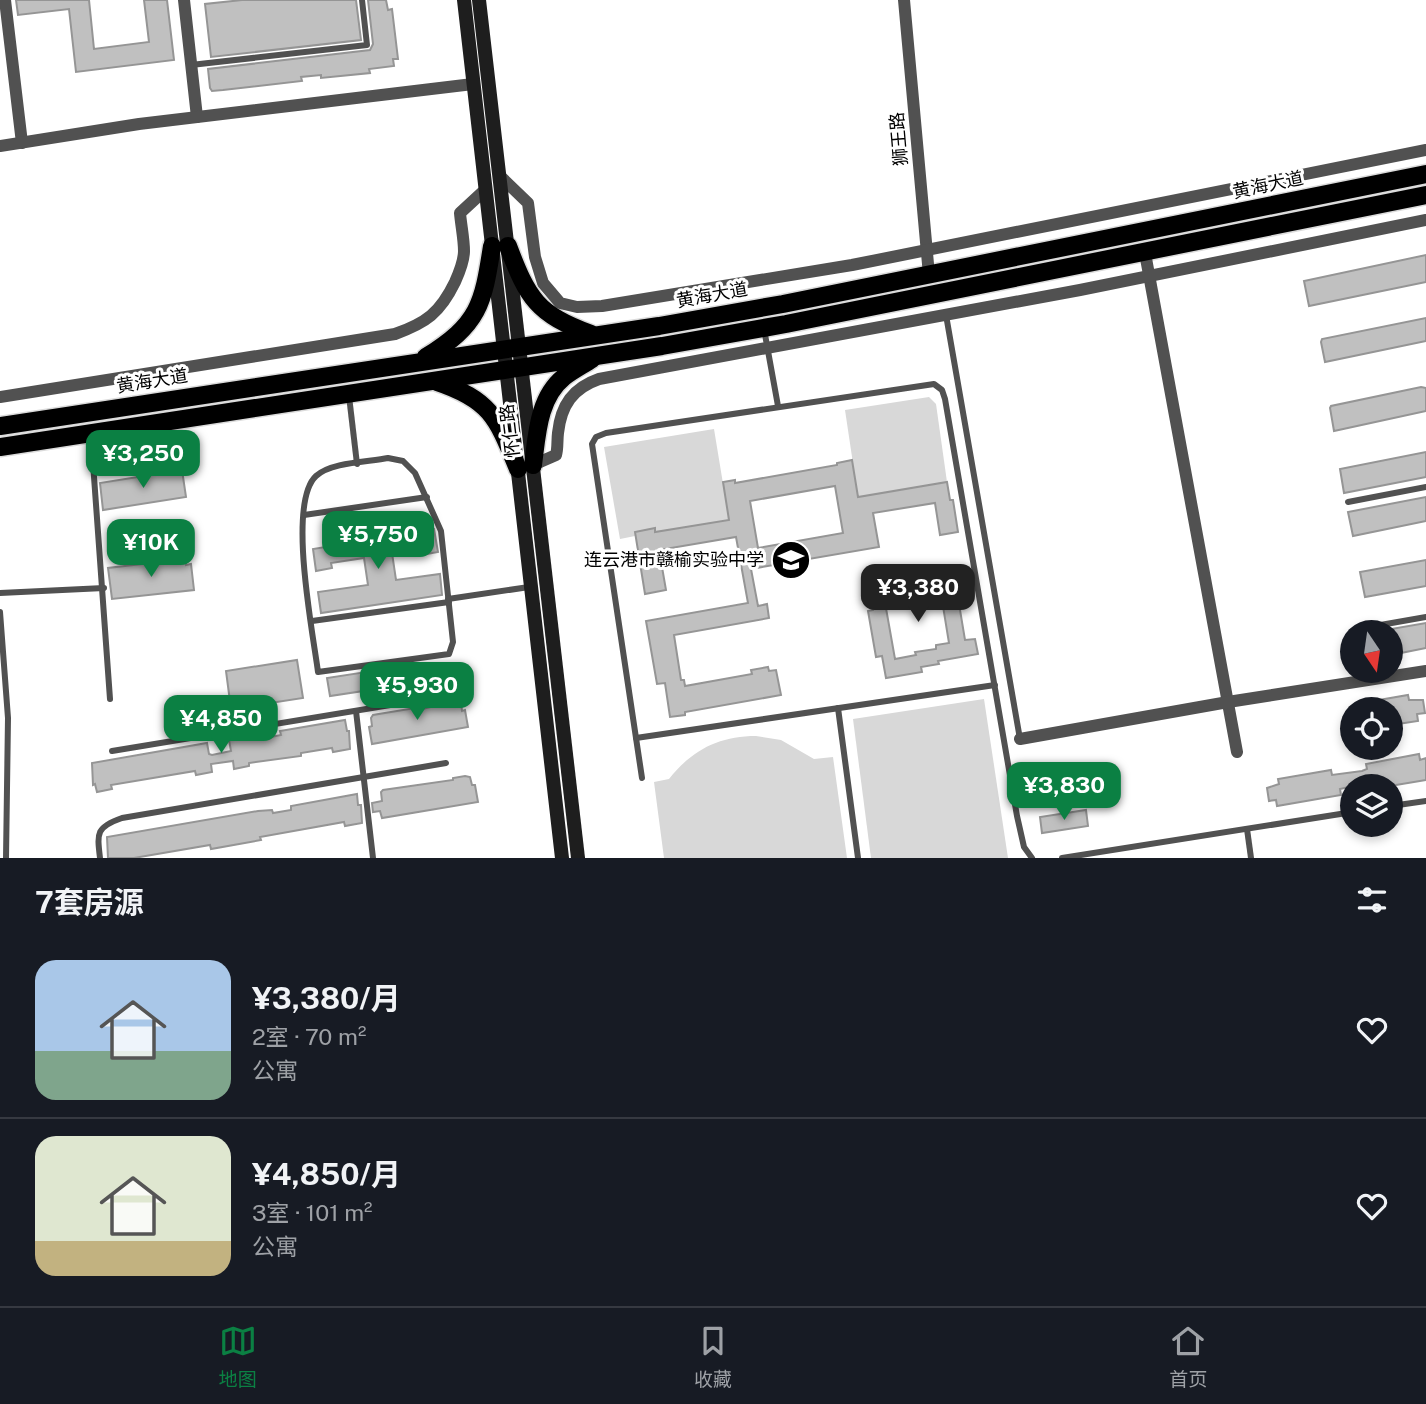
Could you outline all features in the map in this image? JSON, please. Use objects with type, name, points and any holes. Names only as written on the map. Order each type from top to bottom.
[{"type":"main road","name":"怀仁路","points":[[464,0],[486,189],[500,246]]},
{"type":"main road","name":"怀仁路","points":[[480,0],[500,176],[500,246],[525,467],[578,858]]},
{"type":"main road","name":"黄海大道","points":[[0,426],[594,336],[783,304],[1426,174]]},
{"type":"main road","points":[[0,447],[764,328],[1426,195]]},
{"type":"main road","points":[[500,246],[539,307],[564,325],[594,336]]},
{"type":"main road","points":[[418,362],[450,342],[477,312],[500,246]]},
{"type":"main road","points":[[525,467],[544,405],[552,390],[562,378],[596,356]]},
{"type":"main road","points":[[433,381],[460,390],[487,409],[496,418],[525,467]]},
{"type":"main road","name":"怀仁路","points":[[525,467],[531,586],[562,858]]},
{"type":"street","points":[[5,0],[22,143]]},
{"type":"street","points":[[184,0],[197,117]]},
{"type":"street","name":"狮王路","points":[[904,0],[929,275]]},
{"type":"street","points":[[0,146],[197,117],[473,84]]},
{"type":"street","points":[[500,176],[528,203],[535,257],[543,283],[560,303],[577,307],[615,304],[852,265],[1426,150]]},
{"type":"street","points":[[0,397],[395,334],[418,326],[443,306],[461,270],[464,252],[460,213],[486,189]]},
{"type":"street","points":[[525,467],[556,455],[563,412],[571,396],[584,384],[599,379],[1149,276],[1426,220]]},
{"type":"street","points":[[1145,253],[1237,752]]},
{"type":"street","points":[[1020,739],[1227,702],[1426,671]]},
{"type":"lane","points":[[191,65],[367,45],[362,0]]},
{"type":"lane","points":[[946,315],[1020,739]]},
{"type":"lane","points":[[764,328],[778,406]]},
{"type":"lane","points":[[642,778],[592,444],[596,437],[606,433],[929,383],[942,390],[1017,816],[1024,847],[1032,858]]},
{"type":"lane","points":[[349,393],[357,464]]},
{"type":"lane","points":[[91,433],[110,699]]},
{"type":"lane","points":[[388,458],[403,461],[415,473],[426,496],[441,531],[453,642],[449,654],[318,672],[302,543],[309,485],[316,476],[330,467],[388,458]]},
{"type":"lane","points":[[1348,502],[1426,487]]},
{"type":"lane","points":[[304,515],[426,496]]},
{"type":"lane","points":[[312,621],[531,586]]},
{"type":"lane","points":[[0,593],[104,588]]},
{"type":"lane","points":[[0,611],[8,718],[3,840],[6,858]]},
{"type":"lane","points":[[1404,621],[1426,617]]},
{"type":"lane","points":[[636,738],[995,685]]},
{"type":"lane","points":[[112,751],[451,695]]},
{"type":"lane","points":[[838,708],[858,858]]},
{"type":"lane","points":[[356,711],[373,858]]},
{"type":"lane","points":[[100,858],[100,829],[108,822],[122,818],[446,763]]},
{"type":"lane","points":[[1403,804],[1426,801]]},
{"type":"lane","points":[[1062,858],[1340,814]]},
{"type":"lane","points":[[1247,829],[1251,858]]},
{"type":"shaded area","points":[[929,397],[936,404],[947,482],[858,497],[845,410]]},
{"type":"shaded area","points":[[714,429],[729,520],[655,532],[654,529],[635,532],[635,536],[620,539],[604,447]]},
{"type":"shaded area","points":[[984,699],[1008,858],[871,858],[853,719]]},
{"type":"shaded area","points":[[756,736],[781,740],[814,759],[833,757],[847,858],[664,858],[654,782],[669,779],[687,760],[718,742]]},
{"type":"building","points":[[16,0],[89,0],[94,49],[149,42],[144,0],[167,0],[174,60],[76,72],[69,9],[18,15]]},
{"type":"building","points":[[242,0],[356,0],[361,40],[211,57],[205,4]]},
{"type":"building","points":[[368,0],[386,0],[388,10],[392,9],[398,59],[393,59],[394,66],[369,69],[370,73],[321,78],[321,75],[301,77],[302,81],[223,90],[212,91],[210,88],[208,69],[370,50],[373,44]]},
{"type":"building","points":[[1426,255],[1426,282],[1309,306],[1304,281]]},
{"type":"building","points":[[1426,318],[1426,341],[1325,362],[1322,339]]},
{"type":"building","points":[[1426,388],[1426,411],[1334,431],[1331,406]]},
{"type":"building","points":[[1426,452],[1426,477],[1344,493],[1340,469]]},
{"type":"building","points":[[852,460],[858,497],[947,482],[958,532],[940,535],[935,503],[873,513],[879,547],[751,569],[758,606],[767,604],[769,618],[674,635],[681,680],[684,680],[685,686],[752,674],[751,670],[768,667],[769,671],[776,670],[781,695],[670,717],[665,683],[657,684],[646,621],[748,603],[736,537],[659,550],[666,590],[645,594],[635,532],[655,528],[655,532],[729,520],[723,482],[735,480],[735,483]],"holes":[[[835,486],[843,533],[758,548],[750,501]]]},
{"type":"building","points":[[182,470],[186,497],[103,510],[100,483]]},
{"type":"building","points":[[1426,497],[1426,521],[1353,536],[1348,512]]},
{"type":"building","points":[[434,529],[438,552],[421,555],[420,549],[392,553],[396,580],[440,574],[442,595],[321,613],[318,592],[368,585],[364,558],[331,563],[332,568],[316,571],[313,549],[356,542],[355,538],[388,533],[388,537]]},
{"type":"building","points":[[185,559],[186,565],[191,564],[194,590],[112,599],[108,568]]},
{"type":"building","points":[[1426,560],[1426,586],[1365,597],[1360,572]]},
{"type":"building","points":[[964,575],[967,590],[957,592],[965,640],[975,639],[978,654],[938,661],[939,664],[921,667],[922,672],[886,678],[882,656],[876,657],[868,611],[873,610],[869,583],[904,577],[905,581],[922,578],[923,582]],"holes":[[[905,594],[905,597],[923,594],[924,598],[933,596],[934,602],[942,600],[949,643],[936,645],[936,649],[915,652],[916,655],[895,659],[884,597]]]},
{"type":"building","points":[[1426,623],[1426,648],[1404,652],[1404,627]]},
{"type":"building","points":[[297,660],[303,698],[231,709],[226,671]]},
{"type":"building","points":[[461,665],[463,676],[330,696],[327,678],[405,666],[407,673]]},
{"type":"building","points":[[1408,695],[1409,700],[1423,700],[1425,713],[1417,714],[1418,721],[1403,723],[1403,697],[1396,697]]},
{"type":"building","points":[[461,702],[462,711],[465,710],[468,727],[372,744],[369,727],[372,726],[373,715],[421,707],[422,709]]},
{"type":"building","points":[[345,720],[350,749],[333,752],[332,748],[301,753],[301,756],[249,763],[249,766],[234,769],[233,761],[211,764],[212,772],[196,775],[195,771],[111,785],[112,789],[97,792],[95,784],[93,785],[92,763],[207,743],[209,754],[212,755],[231,751],[229,740],[261,736],[261,739],[281,735],[280,731]]},
{"type":"building","points":[[1419,754],[1420,760],[1426,758],[1426,780],[1403,784],[1403,774],[1340,774],[1340,795],[1277,806],[1276,800],[1269,801],[1267,788],[1279,784],[1278,779],[1331,770],[1332,775],[1362,771],[1367,769],[1366,764],[1403,760],[1403,757]]},
{"type":"building","points":[[470,777],[472,785],[475,785],[478,802],[382,818],[380,811],[373,812],[372,803],[382,801],[383,790]]},
{"type":"building","points":[[357,794],[362,823],[345,826],[344,822],[211,849],[210,845],[134,858],[108,858],[107,837],[258,811],[272,810],[273,813],[291,810],[291,806]]},
{"type":"building","points":[[1086,810],[1088,826],[1042,833],[1040,817]]},
{"type":"place","name":"连云港市赣榆实验中学","points":[[791,560]]}]
